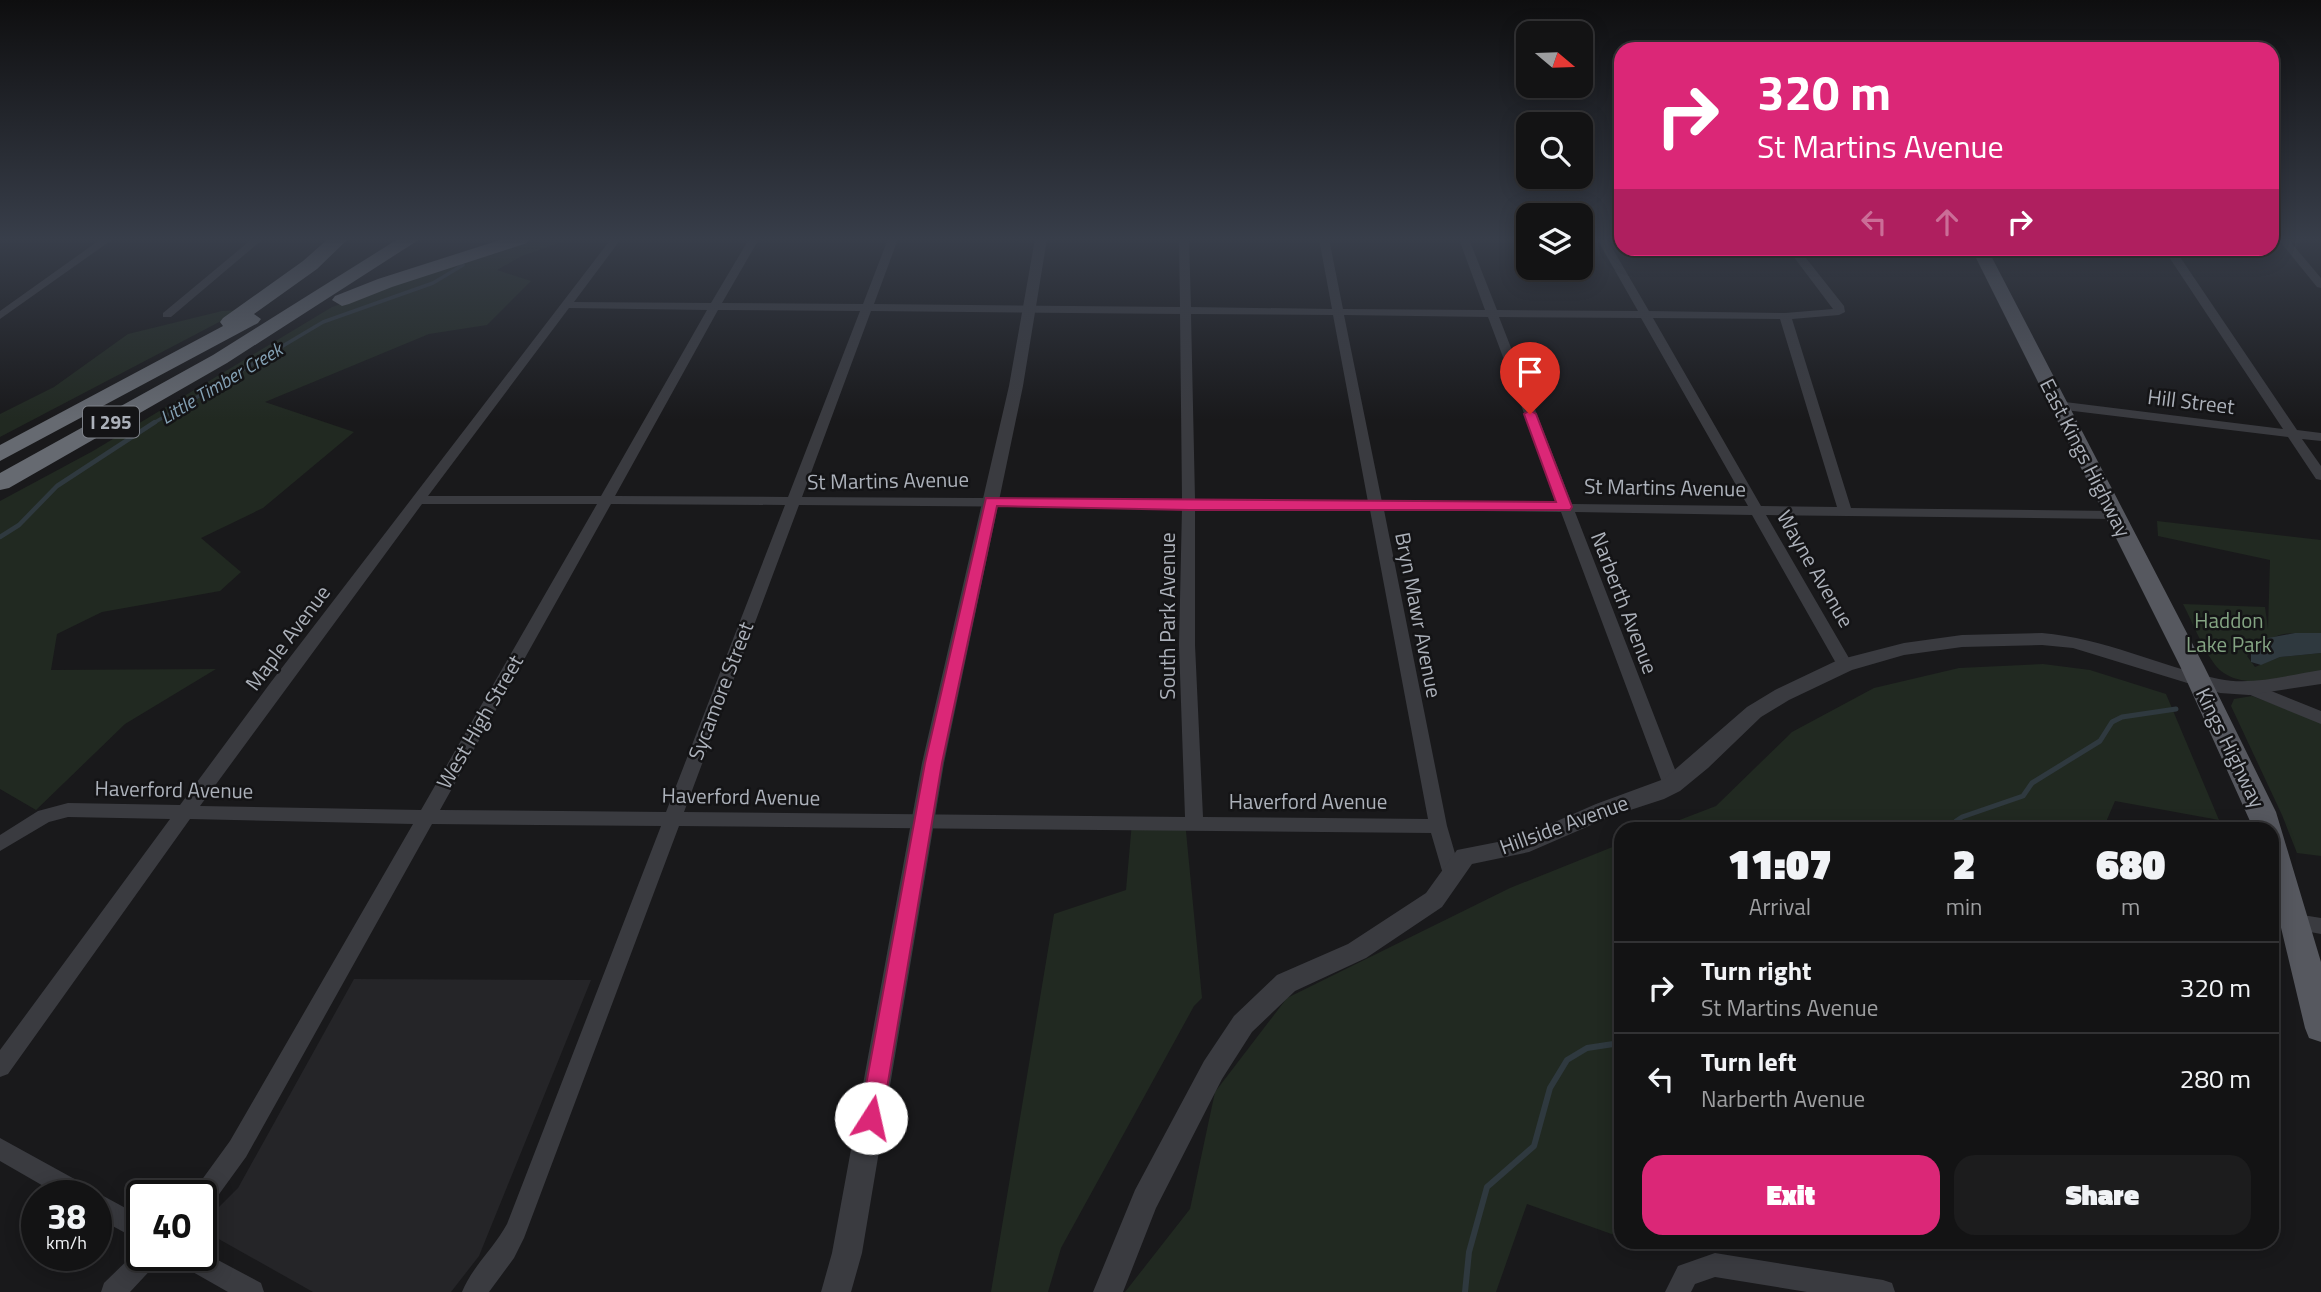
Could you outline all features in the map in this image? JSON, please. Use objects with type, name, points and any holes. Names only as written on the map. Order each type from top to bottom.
[{"type":"highway","points":[[168,365],[195,343],[262,299]]},
{"type":"highway","name":"I 295","points":[[0,454],[285,299]]},
{"type":"highway","name":"I 295","points":[[0,483],[220,359],[315,299]]},
{"type":"highway","points":[[220,359],[345,299]]},
{"type":"main road","name":"East Kings Highway","points":[[2004,299],[2195,673]]},
{"type":"main road","name":"Kings Highway","points":[[2195,673],[2265,822]]},
{"type":"main road","points":[[2279,858],[2308,924],[2321,1028]]},
{"type":"street","points":[[0,316],[23,299]]},
{"type":"street","points":[[167,315],[186,299]]},
{"type":"street","name":"Maple Avenue","points":[[0,1067],[183,813],[571,299]]},
{"type":"street","name":"West High Street","points":[[216,1180],[238,1149],[605,502],[684,357],[720,299]]},
{"type":"street","name":"Sycamore Street","points":[[474,1292],[506,1250],[516,1230],[870,299]]},
{"type":"street","points":[[836,1292],[847,1253],[933,763],[1031,299]]},
{"type":"street","name":"South Park Avenue","points":[[1185,299],[1189,506],[1187,645],[1194,824]]},
{"type":"street","name":"Bryn Mawr Avenue","points":[[1336,299],[1438,826],[1452,874]]},
{"type":"street","name":"Narberth Avenue","points":[[1487,299],[1672,785]]},
{"type":"street","name":"Wayne Avenue","points":[[1636,299],[1845,665]]},
{"type":"street","points":[[567,305],[1785,316],[1839,312],[1833,299]]},
{"type":"street","points":[[2203,299],[2321,476]]},
{"type":"street","points":[[1785,316],[1845,511]]},
{"type":"street","name":"Hill Street","points":[[2057,405],[2321,437]]},
{"type":"street","name":"St Martins Avenue","points":[[418,500],[792,503],[990,501],[1189,506],[1565,507],[2114,515]]},
{"type":"street","name":"Hillside Avenue","points":[[1108,1292],[1145,1200],[1220,1059],[1243,1024],[1286,983],[1356,951],[1434,900],[1465,856],[1521,846],[1604,810],[1672,785],[1701,762],[1754,712],[1808,680],[1845,665],[1904,649],[1962,641],[2042,639],[2074,642],[2249,688],[2321,677]]},
{"type":"street","points":[[2249,688],[2321,718]]},
{"type":"street","name":"Haverford Avenue","points":[[0,844],[44,816],[68,810],[426,817],[1438,826]]},
{"type":"street","points":[[0,1149],[55,1180]]},
{"type":"street","points":[[1683,1284],[1715,1265],[1883,1292]]},
{"type":"street","points":[[113,1292],[133,1271]]},
{"type":"street","points":[[214,1271],[252,1292]]},
{"type":"shaded area","points":[[2295,633],[2321,633],[2321,653],[2280,657],[2261,665],[2251,662],[2251,651],[2268,638]]},
{"type":"shaded area","points":[[354,979],[591,980],[479,1256],[451,1292],[313,1292],[217,1238],[217,1209],[238,1188]]},
{"type":"green space","points":[[355,299],[513,299],[487,325],[429,334],[265,402],[354,432],[263,508],[201,538],[241,572],[220,591],[102,612],[57,634],[51,670],[216,669],[125,724],[36,810],[0,789],[0,501],[93,451],[332,307]]},
{"type":"green space","points":[[239,310],[0,437],[0,414],[54,387],[128,334],[222,311]]},
{"type":"green space","name":"Haddon Lake Park","points":[[2157,521],[2321,540],[2321,633],[2273,637],[2247,656],[2255,667],[2280,657],[2321,653],[2321,673],[2279,680],[2248,681],[2223,672],[2213,662],[2183,604],[2265,607],[2268,629],[2270,560],[2158,536]]},
{"type":"green space","points":[[2043,664],[2090,670],[2166,694],[2219,820],[2115,801],[2106,822],[1674,822],[1716,806],[1792,732],[1874,688],[1959,668]]},
{"type":"green space","points":[[2252,696],[2321,722],[2321,856],[2297,853],[2231,706],[2234,699]]},
{"type":"green space","points":[[1185,821],[1202,998],[1194,1006],[1061,1248],[1048,1292],[991,1292],[1054,914],[1126,890],[1132,822]]},
{"type":"green space","points":[[1614,846],[1614,1235],[1527,1204],[1496,1292],[1125,1292],[1190,1209],[1215,1092],[1287,998],[1510,888]]},
{"type":"waterway","name":"Little Timber Creek","points":[[152,424],[323,322],[387,299]]},
{"type":"waterway","name":"Little Timber Creek","points":[[0,537],[19,525],[57,486],[155,422]]},
{"type":"waterway","points":[[1956,822],[1962,817],[2023,796],[2032,783],[2100,741],[2112,722],[2122,717],[2176,709]]},
{"type":"waterway","points":[[1465,1292],[1469,1252],[1487,1187],[1534,1146],[1550,1088],[1567,1060],[1587,1048],[1614,1044]]},
{"type":"route","points":[[871,1118],[933,763],[990,501],[1189,506],[1565,507],[1530,414]]}]
